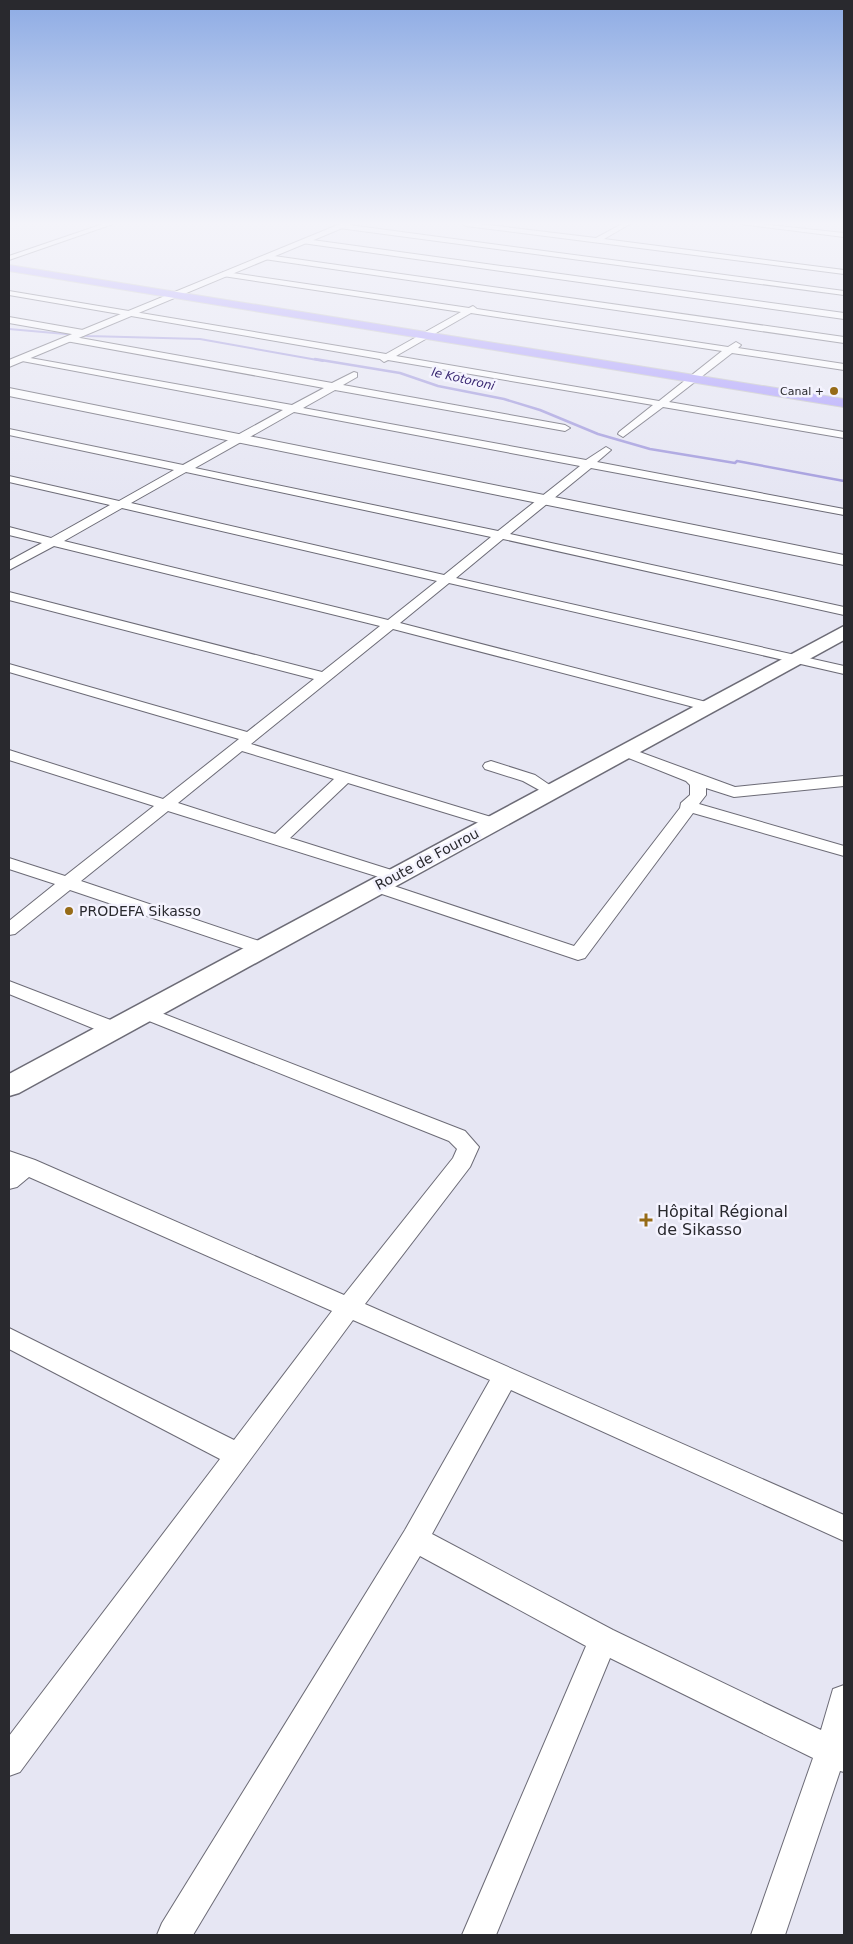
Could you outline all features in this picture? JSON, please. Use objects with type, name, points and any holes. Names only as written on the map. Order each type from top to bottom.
[{"type":"highway","points":[[313,315],[844,401]]},
{"type":"main road","name":"Route de Fourou","points":[[9,1086],[844,632]]},
{"type":"street","points":[[9,364],[128,315]]},
{"type":"street","points":[[134,315],[844,435]]},
{"type":"street","points":[[371,365],[462,315]]},
{"type":"street","points":[[502,315],[844,367]]},
{"type":"street","points":[[670,315],[844,340]]},
{"type":"street","points":[[623,434],[697,377],[772,315]]},
{"type":"street","points":[[9,320],[75,336],[332,386],[565,428]]},
{"type":"street","points":[[22,358],[844,512]]},
{"type":"street","points":[[9,566],[354,374]]},
{"type":"street","points":[[9,392],[844,560]]},
{"type":"street","points":[[9,432],[182,470],[499,535],[844,611]]},
{"type":"street","points":[[9,930],[168,805],[388,624],[606,450]]},
{"type":"street","points":[[9,479],[844,670]]},
{"type":"street","points":[[9,531],[388,624],[709,707]]},
{"type":"street","points":[[9,596],[323,677]]},
{"type":"street","points":[[9,668],[244,741],[345,777],[495,823]]},
{"type":"street","points":[[626,752],[734,792],[844,781]]},
{"type":"street","points":[[9,754],[278,840],[578,954],[698,795],[698,784],[692,778]]},
{"type":"street","points":[[491,766],[530,778],[552,792]]},
{"type":"street","points":[[278,840],[345,777]]},
{"type":"street","points":[[688,806],[844,851]]},
{"type":"street","points":[[9,863],[264,949]]},
{"type":"street","points":[[9,987],[114,1028]]},
{"type":"street","points":[[9,1760],[348,1308],[462,1161],[468,1147],[456,1136],[146,1013]]},
{"type":"street","points":[[15,1169],[506,1376],[844,1528]]},
{"type":"street","points":[[9,1340],[140,1403],[237,1455]]},
{"type":"street","points":[[174,1935],[416,1540],[506,1376]]},
{"type":"street","points":[[416,1540],[603,1640],[837,1754]]},
{"type":"street","points":[[479,1935],[603,1640]]},
{"type":"street","points":[[768,1935],[837,1754],[844,1700]]},
{"type":"waterway","name":"le Kotoroni","points":[[9,329],[88,336],[200,339],[323,361]]},
{"type":"waterway","name":"le Kotoroni","points":[[315,359],[400,373],[438,386],[504,399],[540,410],[598,434],[650,449],[735,463],[737,461],[844,481]]},
{"type":"place","name":"Canal +","points":[[834,391]]},
{"type":"place","name":"PRODEFA Sikasso","points":[[69,911]]},
{"type":"place","name":"Hôpital Régional de Sikasso","points":[[646,1220]]}]
